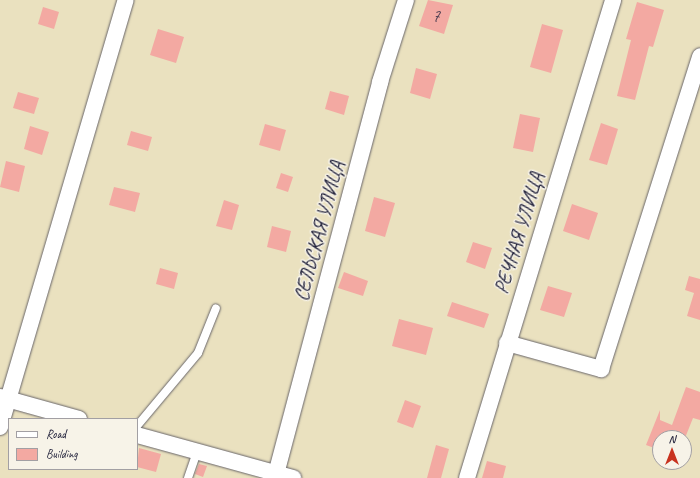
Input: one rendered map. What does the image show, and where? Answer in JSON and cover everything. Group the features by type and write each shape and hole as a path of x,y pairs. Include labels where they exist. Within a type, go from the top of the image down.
{"street":[{"path":"0,427 4,398 126,0"},
{"name":"СЕЛЬСКАЯ УЛИЦА","path":"276,474 380,82 406,0"},
{"name":"РЕЧНАЯ УЛИЦА","path":"467,478 613,0"},
{"path":"507,343 601,369 700,56"},
{"path":"4,398 75,418"},
{"path":"138,435 293,478"}],"lane":[{"path":"138,425 198,353 216,308"},
{"path":"188,478 197,452"}],"building":[{"path":"428,0 453,5 444,34 419,26"},
{"path":"637,2 664,10 653,47 649,46 635,100 617,96 631,40 626,39"},
{"path":"43,7 59,12 54,29 38,24"},
{"path":"542,24 563,30 551,73 530,67"},
{"path":"158,29 184,37 176,63 150,55"},
{"path":"416,68 437,74 430,99 410,93"},
{"path":"330,91 349,96 344,115 325,109"},
{"path":"18,92 39,98 34,114 13,108"},
{"path":"520,114 540,118 533,152 513,148"},
{"path":"601,123 618,129 607,165 589,160"},
{"path":"265,124 286,130 280,151 259,145"},
{"path":"30,126 49,132 42,155 24,149"},
{"path":"131,131 152,137 148,151 127,145"},
{"path":"6,161 25,166 19,192 0,187"},
{"path":"281,173 293,177 288,192 276,188"},
{"path":"114,187 140,193 135,212 109,205"},
{"path":"374,197 395,203 385,237 365,231"},
{"path":"224,200 239,205 232,230 216,226"},
{"path":"572,204 598,213 589,240 563,231"},
{"path":"272,226 291,231 286,252 267,247"},
{"path":"473,242 492,248 485,269 466,262"},
{"path":"160,268 178,273 174,289 156,284"},
{"path":"344,272 368,281 363,296 338,288"},
{"path":"689,276 700,279 700,320 687,316 694,293 685,290"},
{"path":"548,286 572,293 564,317 540,310"},
{"path":"452,302 489,314 484,328 447,316"},
{"path":"399,319 433,328 426,355 392,346"},
{"path":"686,387 700,392 700,420 693,418 688,430 652,430 660,410 660,420 672,425"},
{"path":"405,400 421,406 413,428 397,422"},
{"path":"652,430 652,447 646,445"},
{"path":"436,445 449,449 441,478 427,478"},
{"path":"139,448 161,454 156,472 138,467"},
{"path":"487,461 506,466 503,478 482,478"},
{"path":"199,464 207,466 203,477 195,474"}]}
